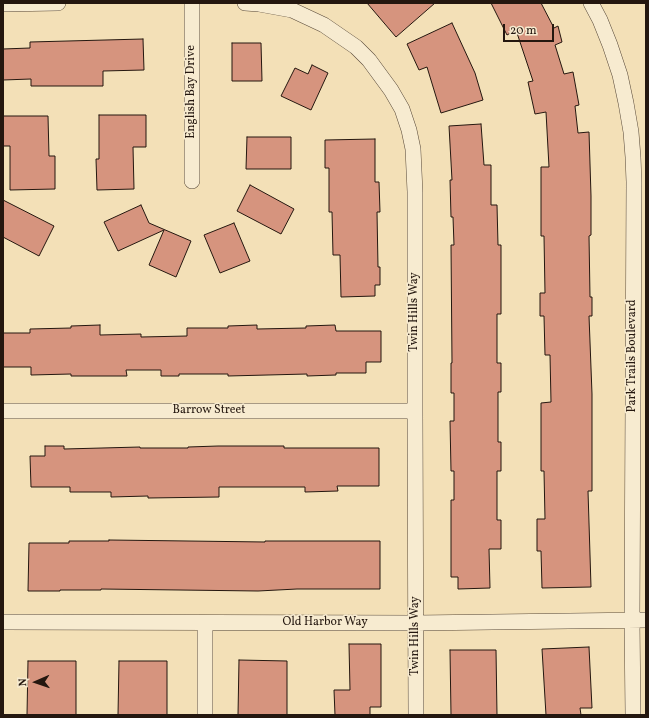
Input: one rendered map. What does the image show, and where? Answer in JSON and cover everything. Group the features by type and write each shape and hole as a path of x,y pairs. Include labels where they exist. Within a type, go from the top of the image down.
{"street":[{"path":"3,4 58,3"},
{"name":"English Bay Drive","path":"192,3 192,181"},
{"name":"Twin Hills Way","path":"245,3 292,10 324,25 356,47 369,60 391,90 402,109 409,130 413,149 414,171 416,715"},
{"name":"Park Trails Boulevard","path":"591,3 600,20 620,75 626,102 632,144 634,190 639,620 633,715"},
{"name":"Barrow Street","path":"3,411 415,411"},
{"name":"Old Harbor Way","path":"3,622 416,623 639,620"},
{"path":"205,623 205,715"}],"building":[{"path":"367,3 435,3 396,37"},
{"path":"491,3 541,3 554,28 558,26 562,42 555,45 564,74 573,72 579,105 575,106 578,133 589,132 591,196 591,235 589,236 590,297 592,297 592,316 589,316 592,394 592,491 588,491 591,587 542,588 541,551 537,551 537,519 545,519 544,471 541,471 541,403 551,402 550,355 545,355 544,316 540,316 540,293 545,293 544,236 541,236 541,167 549,167 546,112 535,114 528,82 533,81 516,30 507,35"},
{"path":"452,23 475,73 483,100 441,113 427,67 419,70 407,44"},
{"path":"143,39 144,70 103,71 103,86 31,86 31,79 3,80 3,49 30,48 30,42"},
{"path":"232,43 261,43 262,81 232,81"},
{"path":"312,65 328,73 311,110 281,96 295,68 308,74"},
{"path":"99,115 146,115 146,147 133,147 134,189 97,190 96,159 99,159"},
{"path":"3,116 48,116 49,156 55,156 55,189 10,190 10,146 3,146"},
{"path":"481,124 484,165 491,165 491,205 497,205 498,245 501,245 501,314 497,314 497,363 501,363 501,392 498,392 498,442 501,442 501,471 497,471 497,520 501,520 501,549 489,549 490,588 458,589 458,577 451,577 451,500 454,500 454,471 451,471 450,421 454,421 454,393 451,393 451,245 454,245 453,217 451,217 450,180 452,180 449,126"},
{"path":"247,137 291,137 291,169 246,169"},
{"path":"375,139 375,182 379,182 380,212 377,212 378,267 380,267 380,285 375,285 375,296 341,297 340,255 333,255 332,212 329,212 329,168 325,168 325,140"},
{"path":"250,185 294,209 281,234 237,211"},
{"path":"3,200 54,226 39,256 3,237"},
{"path":"141,205 149,223 191,241 176,277 149,265 164,230 118,251 104,222"},
{"path":"234,223 250,261 220,273 204,235"},
{"path":"100,325 100,335 141,334 141,337 187,336 187,328 228,328 228,326 257,325 257,329 306,328 306,326 335,325 336,331 381,331 381,362 366,362 366,373 336,373 336,375 307,376 307,374 228,376 228,374 179,374 179,376 161,376 161,370 126,370 127,376 71,376 71,374 31,375 31,367 3,367 3,333 30,333 30,329 71,328 71,326"},
{"path":"45,446 64,446 64,449 140,447 188,448 218,446 379,448 379,486 337,486 338,491 305,492 305,487 219,487 219,497 148,498 148,496 111,497 111,492 70,492 70,487 31,487 30,456 45,456"},
{"path":"109,540 265,542 380,541 380,589 297,589 258,591 101,589 28,591 29,543 69,543 69,541"},
{"path":"349,644 381,644 381,707 370,707 370,715 335,715 334,690 350,690"},
{"path":"589,647 592,708 580,708 581,715 546,715 542,649"},
{"path":"450,650 496,650 497,715 451,715"},
{"path":"239,660 287,661 287,715 238,715"},
{"path":"28,661 76,661 76,715 27,715"},
{"path":"119,661 167,661 167,715 118,715"}]}
